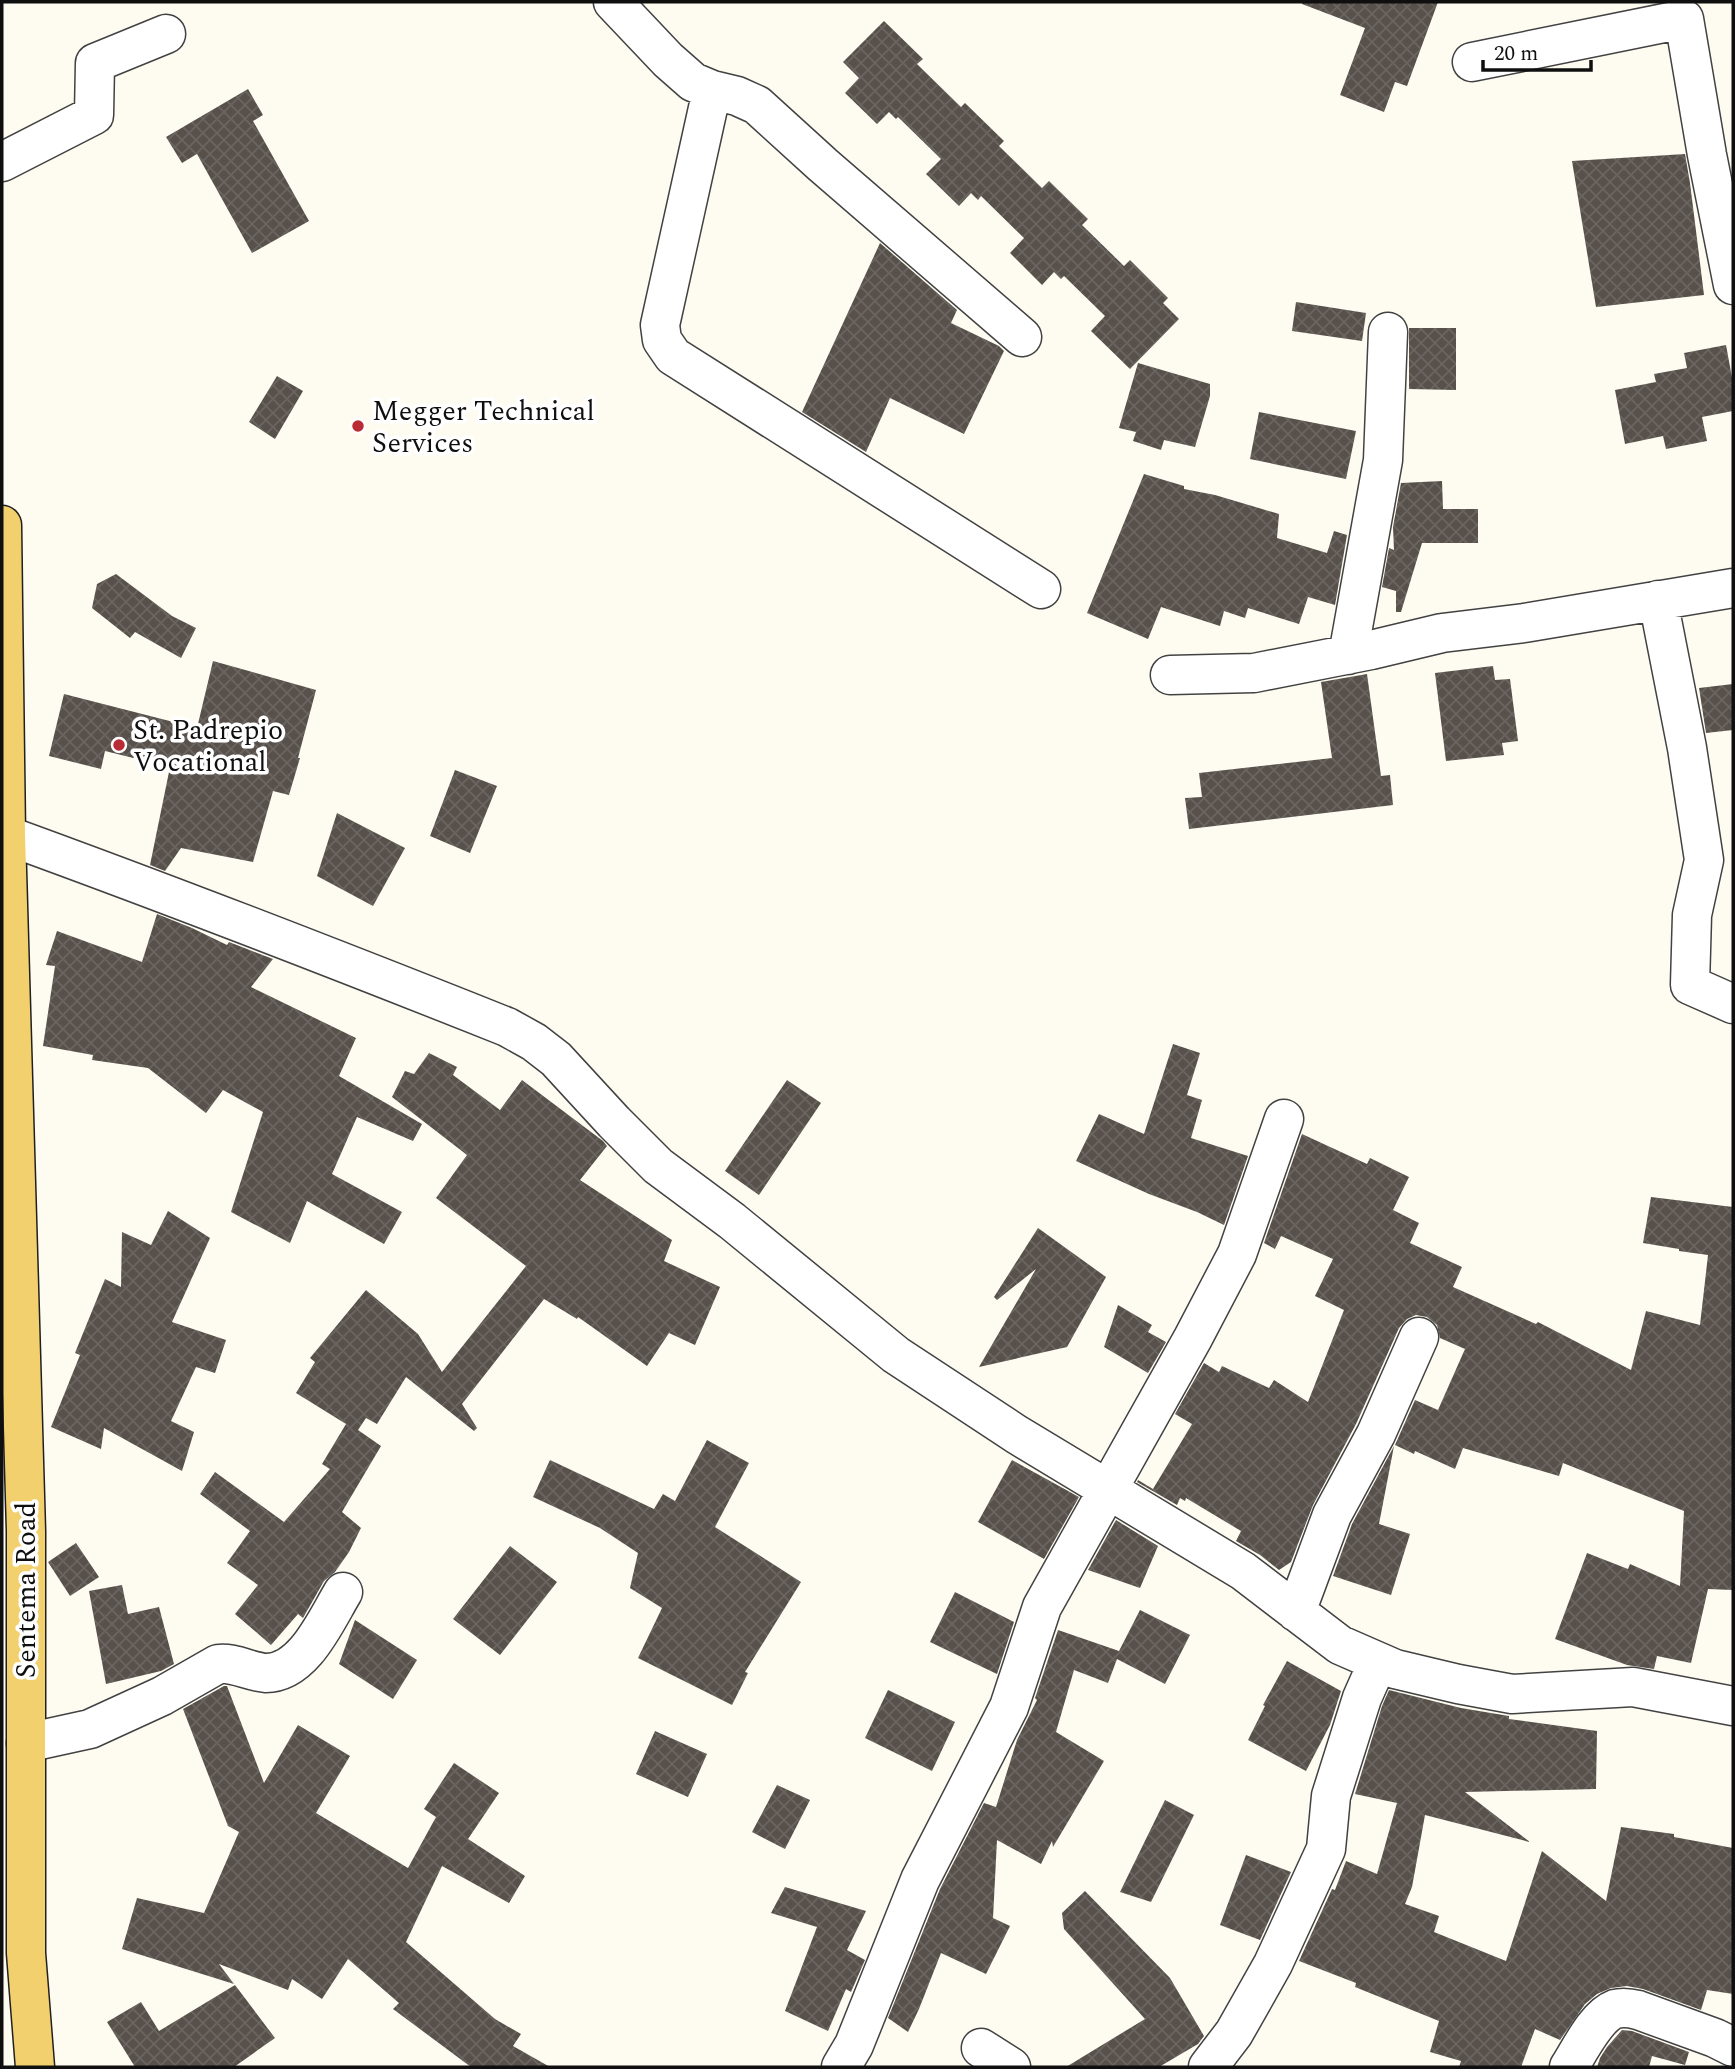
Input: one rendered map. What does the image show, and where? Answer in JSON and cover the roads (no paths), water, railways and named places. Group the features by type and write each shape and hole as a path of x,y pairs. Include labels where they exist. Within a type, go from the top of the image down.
{"main road":[{"name":"Sentema Road","path":"2,525 5,958 26,1531 26,1743 14,1953 35,2067"}],"street":[{"path":"613,2 693,82 757,105 1022,337"},
{"path":"1472,62 1684,19 1733,285"},
{"path":"2,162 94,115 95,63 166,34"},
{"path":"712,90 660,325 662,340 673,356 1041,589"},
{"path":"1348,655 1384,460 1388,332"},
{"path":"1170,675 1254,673 1442,633 1524,623 1733,588"},
{"path":"1658,600 1688,748 1704,860 1692,915 1690,985 1733,1004"},
{"path":"6,835 292,941 507,1027 534,1042 556,1059 658,1166 732,1221 896,1355 1016,1434 1243,1571 1340,1645 1395,1669 1512,1694 1633,1687 1733,1706"},
{"path":"841,2067 854,2045 919,1880 1009,1707 1042,1606 1109,1490 1237,1254 1284,1119"},
{"path":"1296,1612 1332,1515 1376,1434 1419,1337"},
{"path":"26,1743 90,1729 162,1696 218,1664 226,1663 264,1673 277,1672 292,1666 304,1654 343,1592"},
{"path":"1208,2067 1234,2033 1273,1964 1326,1849 1331,1796 1362,1698 1378,1662"},
{"path":"1569,2067 1601,2018 1614,2009 1625,2007 1715,2038 1733,2048"}],"place":[{"name":"Megger Technical Services","path":"358,426"},
{"name":"St. Padrepio Vocational","path":"119,745"}]}
